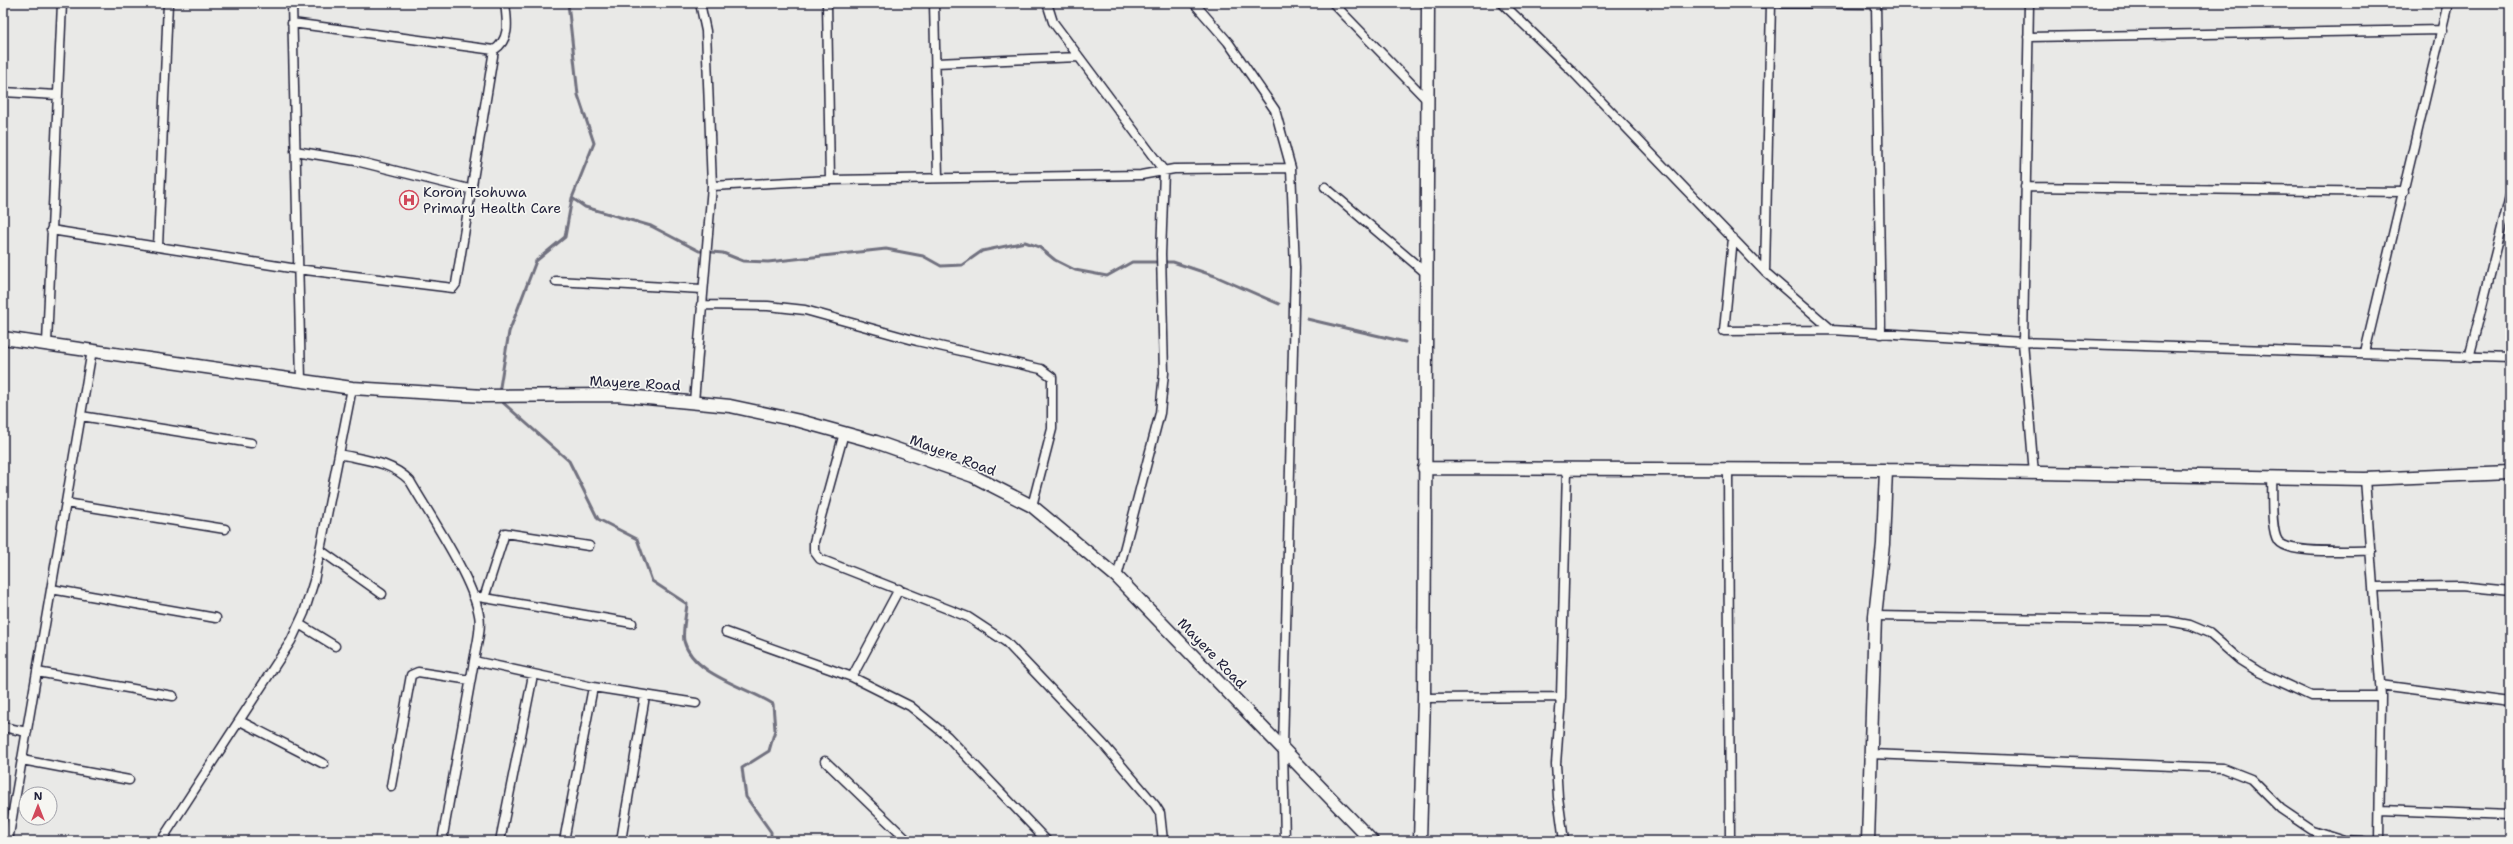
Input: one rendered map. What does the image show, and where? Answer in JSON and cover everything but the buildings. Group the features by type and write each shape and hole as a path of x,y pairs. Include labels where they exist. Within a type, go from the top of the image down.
{"street":[{"path":"47,343 62,3"},
{"path":"158,247 168,3"},
{"path":"292,3 300,381"},
{"path":"292,22 494,50 501,45 506,36 505,3"},
{"path":"694,402 702,289 712,186 706,31 700,3"},
{"path":"827,3 830,180"},
{"path":"934,3 938,178"},
{"path":"1047,3 1053,22 1164,171 1161,254 1164,373 1160,413 1117,576"},
{"path":"1194,3 1228,42 1275,110 1291,168 1295,268 1283,748 1285,841"},
{"path":"1333,3 1428,101"},
{"path":"1420,841 1424,698 1424,468 1427,274 1428,3"},
{"path":"1502,3 1578,76 1765,272 1832,330"},
{"path":"1753,3 1876,4 1881,334"},
{"path":"1765,272 1771,3"},
{"path":"2029,3 2023,342 2034,474"},
{"path":"2365,352 2443,30 2448,3"},
{"path":"2028,37 2443,30"},
{"path":"51,230 297,269 453,288 456,284 473,190 494,50"},
{"path":"936,63 1079,57"},
{"path":"3,92 57,95"},
{"path":"295,151 356,161 473,190"},
{"path":"712,186 830,180 1142,175 1164,171 1291,168"},
{"path":"1325,187 1427,274"},
{"path":"2025,187 2404,192"},
{"path":"2469,358 2510,196"},
{"path":"1733,238 1724,331 1832,330 2023,342 2365,352 2469,358 2510,358"},
{"path":"556,281 702,289"},
{"path":"701,305 768,306 805,310 917,341 1041,369 1052,377 1052,429 1032,506"},
{"name":"Mayere Road","path":"3,338 47,343 352,388 484,396 616,395 694,402 737,408 876,442 973,476 1032,506 1117,576 1372,841"},
{"path":"8,841 92,350"},
{"path":"161,841 240,720 299,624 314,581 352,388"},
{"path":"81,416 251,443"},
{"path":"844,433 814,542 814,551 820,558 968,617 1006,642 1104,745 1155,805 1160,813 1163,841"},
{"path":"339,454 389,465 402,473 410,481 450,551 473,596 479,616 474,661 442,841"},
{"path":"1424,468 1568,470 1886,470 2034,474 2365,478 2510,472"},
{"path":"1564,841 1558,797 1556,764 1561,697 1568,470"},
{"path":"1728,470 1730,841"},
{"path":"1868,841 1875,616 1883,544 1886,470"},
{"path":"2272,477 2275,529 2278,541 2283,546 2297,550 2371,551"},
{"path":"2365,478 2375,587 2381,696 2379,841"},
{"path":"66,503 225,529"},
{"path":"484,598 505,533 589,546"},
{"path":"320,550 382,594"},
{"path":"2375,587 2461,586 2510,591"},
{"path":"51,589 216,618"},
{"path":"852,677 899,589"},
{"path":"473,596 632,623"},
{"path":"1875,616 2168,621 2190,625 2209,633 2240,660 2259,672 2311,696 2331,698 2381,696"},
{"path":"299,624 334,646"},
{"path":"726,632 852,677 910,706 947,736 1047,841"},
{"path":"474,661 593,687 696,703"},
{"path":"37,672 173,696"},
{"path":"391,786 411,676 418,672 470,680"},
{"path":"500,841 533,675"},
{"path":"2380,685 2510,702"},
{"path":"564,841 593,687"},
{"path":"621,841 645,696"},
{"path":"1424,698 1561,697"},
{"path":"240,720 324,764"},
{"path":"3,727 27,732"},
{"path":"1870,754 2223,768 2251,779 2281,809 2312,830 2344,840 2362,841"},
{"path":"22,760 129,780"},
{"path":"825,761 908,841"},
{"path":"2380,810 2510,815"}],"waterway":[{"path":"499,393 509,332 536,261 565,237 572,198 594,143 578,95 568,3"},
{"path":"572,198 585,207 651,226 699,251 723,253 743,261 768,262 886,249 923,256 941,266 962,265 982,251 1025,242 1039,247 1055,260 1075,270 1107,276 1132,262 1173,262 1215,276 1279,304"},
{"path":"1307,319 1405,342"},
{"path":"500,400 569,461 598,519 637,539 652,581 687,604 684,641 689,653 698,663 722,679 773,704 775,730 769,751 742,768 746,797 771,832 771,841"}],"place":[{"name":"Koron Tsohuwa Primary Health Care","path":"409,200"}]}
